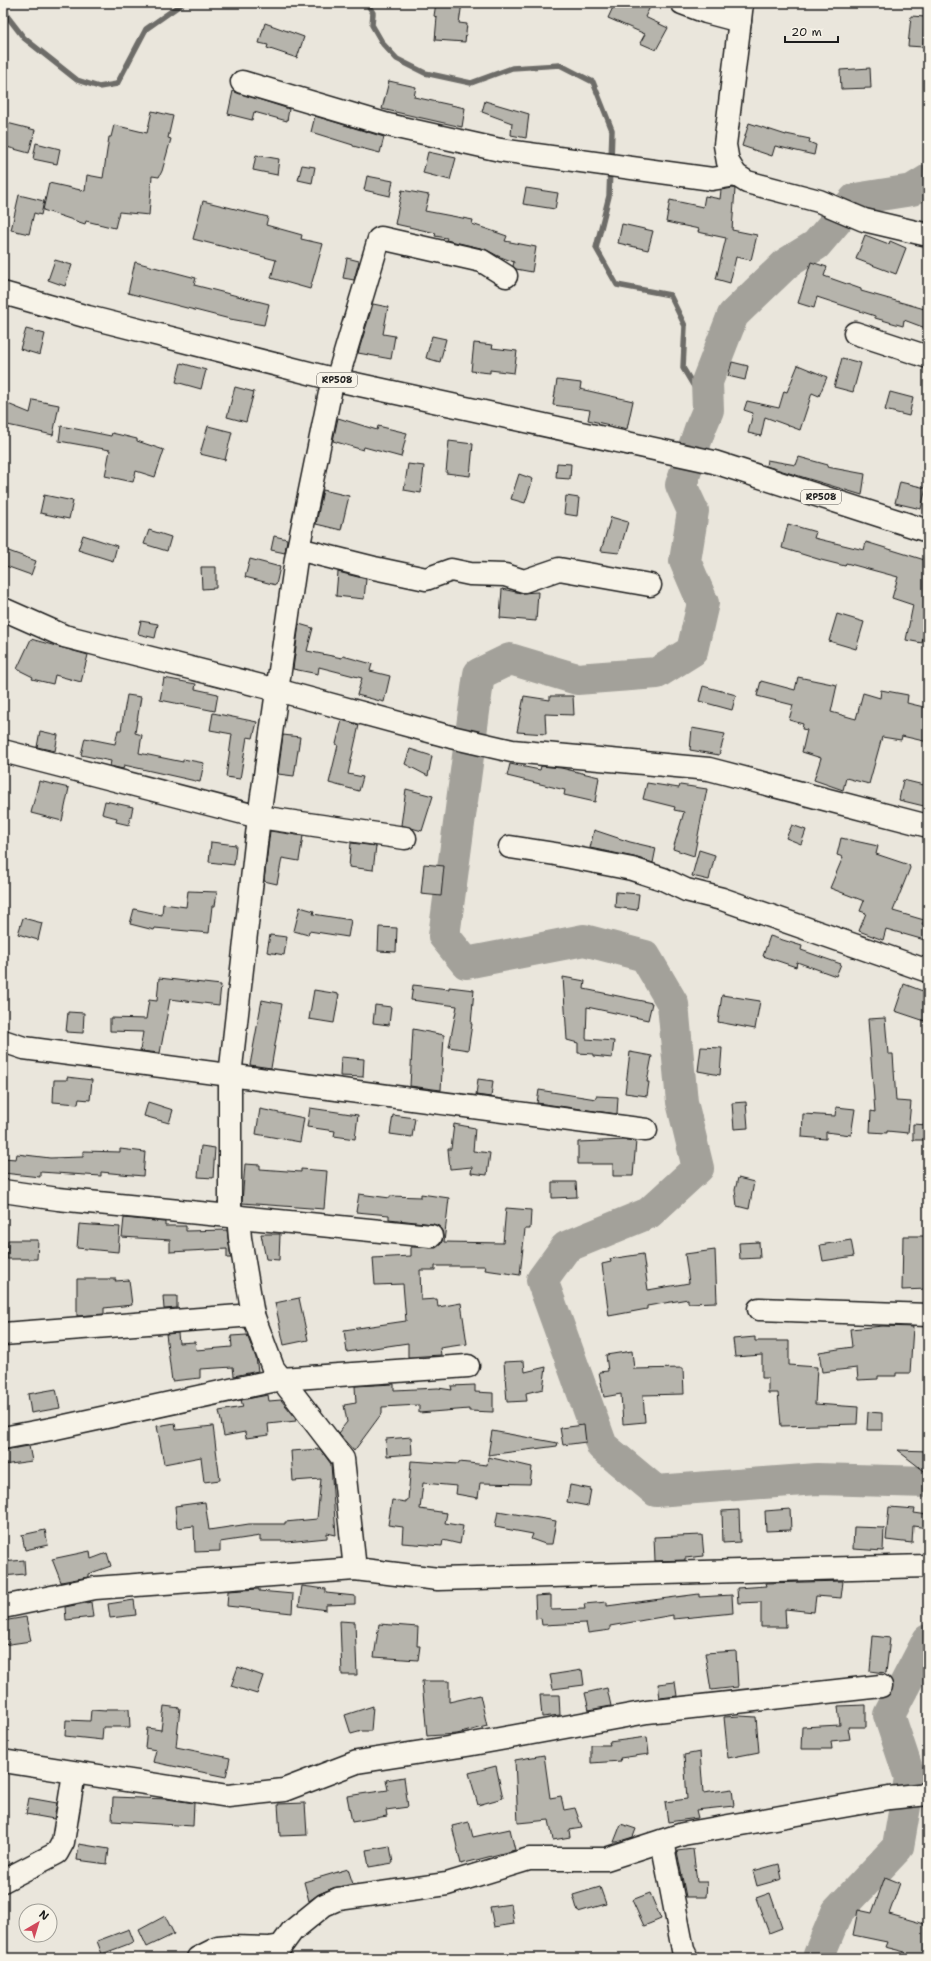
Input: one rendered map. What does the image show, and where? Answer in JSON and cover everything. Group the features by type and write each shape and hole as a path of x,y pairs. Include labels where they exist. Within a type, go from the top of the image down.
{"street":[{"path":"682,3 706,12 741,12 725,145 728,162 736,175 747,182 819,201 864,220 928,235"},
{"path":"242,82 388,126 500,150 712,179 736,175"},
{"path":"355,1569 343,1459 273,1368 253,1315 240,1238 234,1216 230,1076 259,817 276,690 298,548 335,379 379,239 381,238 482,261 506,276"},
{"name":"RP508","path":"3,293 88,318 335,379 674,452 714,462 928,531"},
{"path":"855,333 928,357"},
{"path":"298,548 374,568 426,579 451,570 470,574 505,575 524,581 559,569 650,585"},
{"path":"3,609 64,636 276,690 451,737 512,751 709,769 928,826"},
{"path":"3,751 259,817 405,838"},
{"path":"510,848 555,854 632,869 664,879 686,890 722,899 928,971"},
{"path":"3,1041 24,1048 646,1130"},
{"path":"3,1191 58,1199 431,1236"},
{"path":"760,1309 928,1315"},
{"path":"3,1334 253,1315"},
{"path":"3,1438 281,1379 468,1366"},
{"path":"3,1607 95,1588 355,1569 438,1579 928,1566"},
{"path":"3,1761 74,1773 236,1796 284,1790 357,1762 467,1745 585,1723 663,1710 881,1686"},
{"path":"3,1881 57,1852 63,1842 74,1773"},
{"path":"198,1958 218,1948 269,1948 280,1946 292,1931 324,1905 338,1899 447,1884 529,1859 606,1859 683,1834 889,1798 927,1794"},
{"path":"662,1841 683,1950 687,1958"}],"building":[{"path":"436,3 462,3 459,23 467,24 465,42 435,40 437,17 434,16"},
{"path":"615,3 641,3 650,7 645,17 668,28 656,50 640,43 645,34 608,18"},
{"path":"911,16 925,17 923,47 908,46"},
{"path":"265,23 304,37 297,58 267,48 268,45 259,43"},
{"path":"870,68 871,88 841,89 840,70"},
{"path":"389,81 416,87 414,97 465,108 462,127 382,109"},
{"path":"233,91 289,109 287,121 254,112 252,120 228,114"},
{"path":"485,101 529,114 526,138 511,135 512,123 482,112"},
{"path":"152,111 173,116 168,138 171,139 162,171 159,177 152,176 149,215 119,212 115,228 86,221 85,224 43,210 49,183 85,191 87,175 103,178 109,137 111,137 114,125 147,133"},
{"path":"315,116 384,137 380,153 311,132"},
{"path":"3,122 35,130 29,153 3,146"},
{"path":"749,123 786,135 810,139 809,142 816,145 814,155 775,146 772,156 742,146"},
{"path":"36,143 60,149 57,164 33,159"},
{"path":"428,152 456,158 450,180 423,173"},
{"path":"256,155 279,159 277,175 253,170"},
{"path":"302,165 315,167 312,183 298,180"},
{"path":"367,176 393,181 390,196 364,190"},
{"path":"526,188 558,193 555,209 523,204"},
{"path":"735,189 732,230 757,235 751,260 736,257 730,283 716,279 726,238 698,232 699,229 666,222 670,200 703,207 705,196 720,199 721,190"},
{"path":"402,190 429,195 425,211 473,220 472,224 507,236 505,241 536,247 532,272 516,269 513,266 514,262 485,249 446,240 447,238 435,236 436,233 395,224"},
{"path":"19,195 44,201 41,215 34,213 29,234 11,230"},
{"path":"203,201 268,217 266,225 302,235 301,239 323,244 310,289 271,278 276,260 193,239"},
{"path":"622,224 653,231 648,250 618,243"},
{"path":"865,235 889,244 890,241 906,248 896,274 856,259"},
{"path":"347,258 359,261 354,280 343,278"},
{"path":"55,260 72,265 65,286 48,280"},
{"path":"135,262 196,278 194,285 269,304 264,325 230,319 128,293"},
{"path":"811,262 827,267 824,276 861,289 861,291 928,310 928,329 904,320 903,326 875,318 875,316 817,297 814,308 798,303"},
{"path":"373,304 388,307 383,334 395,336 391,359 358,353"},
{"path":"26,329 45,334 40,355 20,349"},
{"path":"432,336 446,339 440,362 426,358"},
{"path":"474,343 493,345 492,348 517,351 514,373 490,370 490,373 471,371"},
{"path":"842,358 861,363 853,392 834,387"},
{"path":"732,362 748,366 745,380 728,376"},
{"path":"181,363 206,370 201,389 176,382"},
{"path":"798,365 827,377 819,396 812,393 800,430 765,417 761,436 748,433 753,413 744,410 747,401 779,408 784,391 787,392"},
{"path":"557,380 581,383 580,389 633,401 627,429 588,420 590,410 553,405"},
{"path":"235,387 254,392 246,422 227,417"},
{"path":"890,392 913,398 909,416 885,410"},
{"path":"33,400 59,405 53,435 3,424 3,402 30,413"},
{"path":"338,418 377,430 378,426 407,433 401,457 364,447 363,450 333,441"},
{"path":"61,426 111,436 112,433 137,439 137,441 164,450 155,477 136,471 133,482 105,476 110,450 59,441"},
{"path":"208,426 232,432 225,460 200,454"},
{"path":"449,441 473,444 470,476 446,473"},
{"path":"799,457 828,465 827,467 865,474 862,495 766,466 767,460 796,465"},
{"path":"557,463 571,464 570,479 556,478"},
{"path":"408,464 424,466 421,493 404,490"},
{"path":"519,474 533,479 525,503 511,499"},
{"path":"900,482 926,488 921,509 895,503"},
{"path":"323,490 349,496 341,530 316,524"},
{"path":"44,495 73,501 69,519 40,513"},
{"path":"566,496 579,498 577,516 564,514"},
{"path":"611,517 628,522 619,553 601,551"},
{"path":"788,524 816,532 814,538 864,550 866,542 928,561 928,613 922,643 906,640 913,605 892,598 898,577 846,563 845,566 821,560 782,548"},
{"path":"149,530 171,537 167,551 144,544"},
{"path":"83,535 117,546 113,561 78,550"},
{"path":"274,536 287,539 285,553 271,550"},
{"path":"3,549 36,561 31,575 3,565"},
{"path":"250,559 280,567 276,585 245,577"},
{"path":"201,567 216,567 216,588 202,589"},
{"path":"338,572 366,579 364,599 336,596"},
{"path":"502,589 521,593 538,592 536,621 500,618"},
{"path":"837,614 864,622 856,649 829,641"},
{"path":"141,621 158,624 155,638 138,634"},
{"path":"299,624 313,628 307,651 342,658 343,656 372,664 370,671 390,676 384,702 357,695 362,678 319,667 318,674 293,669"},
{"path":"31,639 88,655 81,682 55,675 53,684 32,679 33,677 17,669"},
{"path":"798,677 837,685 831,712 856,719 863,693 880,698 881,690 908,695 907,703 928,708 928,742 902,736 901,740 882,737 869,784 846,778 843,790 814,780 821,758 802,752 807,730 802,729 803,724 789,720 793,705 757,696 761,681 795,690"},
{"path":"164,678 196,684 195,689 218,694 215,711 160,700"},
{"path":"703,686 736,695 732,710 699,701"},
{"path":"127,695 141,697 135,733 142,735 139,753 183,762 183,759 204,763 200,782 124,765 123,769 110,766 111,761 81,755 85,738 115,744 118,730 121,730"},
{"path":"524,696 550,700 550,696 573,696 574,715 545,714 546,734 517,732"},
{"path":"213,713 257,722 253,738 247,737 240,779 226,777 232,734 210,730"},
{"path":"342,720 359,725 348,774 363,777 359,791 329,783"},
{"path":"692,728 725,734 719,755 690,750"},
{"path":"40,731 58,735 55,751 37,747"},
{"path":"283,735 300,737 294,776 278,774"},
{"path":"410,749 432,756 428,776 405,764"},
{"path":"510,764 540,770 541,766 561,768 599,777 595,802 564,795 565,790 507,776"},
{"path":"903,780 928,786 928,807 899,800"},
{"path":"39,781 69,788 62,821 31,813"},
{"path":"647,783 679,788 680,785 707,789 694,856 673,849 684,812 674,810 675,807 643,799"},
{"path":"406,789 433,796 422,831 401,825"},
{"path":"105,801 133,807 129,825 116,822 117,818 102,814"},
{"path":"792,825 806,830 801,844 786,838"},
{"path":"594,830 630,842 656,848 653,863 634,857 590,848"},
{"path":"270,831 303,836 299,861 282,858 277,884 264,881"},
{"path":"841,838 878,846 876,854 909,865 910,868 893,911 924,920 922,924 928,927 928,941 886,929 883,940 859,931 866,913 860,911 864,901 830,888 843,857 837,855"},
{"path":"211,842 236,845 234,865 209,862"},
{"path":"351,843 376,846 373,870 349,867"},
{"path":"699,850 715,855 709,880 692,876"},
{"path":"424,864 444,866 441,896 421,894"},
{"path":"188,891 217,892 215,906 212,906 209,933 155,928 154,930 130,924 134,909 162,915 163,904 186,907"},
{"path":"616,892 639,894 637,910 615,907"},
{"path":"300,907 314,911 313,914 351,920 348,937 309,931 308,935 294,931"},
{"path":"23,918 42,923 38,940 18,934"},
{"path":"379,927 397,928 396,952 378,951"},
{"path":"270,935 287,937 284,955 267,952"},
{"path":"770,936 802,946 801,950 841,964 836,976 797,962 796,967 763,956"},
{"path":"563,977 585,981 584,989 652,1003 648,1020 587,1007 586,1039 614,1041 612,1058 578,1053 578,1043 567,1040"},
{"path":"159,978 221,985 219,1005 170,999 160,1053 140,1051 143,1032 110,1031 110,1018 146,1019 149,1000 157,1001"},
{"path":"904,984 928,993 928,1022 895,1011"},
{"path":"413,985 474,990 472,1024 468,1050 449,1047 457,1006 411,1000"},
{"path":"314,990 339,994 334,1023 309,1019"},
{"path":"722,995 760,1001 755,1029 718,1022"},
{"path":"262,1000 282,1004 271,1068 250,1065"},
{"path":"375,1005 391,1007 389,1025 373,1023"},
{"path":"68,1012 84,1013 83,1033 66,1032"},
{"path":"885,1018 888,1054 893,1054 896,1101 911,1102 908,1133 887,1131 887,1133 870,1132 871,1111 875,1112 868,1019"},
{"path":"413,1029 444,1035 441,1090 410,1086"},
{"path":"701,1047 722,1048 720,1075 698,1071"},
{"path":"630,1052 652,1056 647,1082 649,1082 647,1096 625,1093"},
{"path":"341,1057 364,1059 363,1077 340,1076"},
{"path":"67,1077 92,1080 90,1100 79,1099 78,1104 53,1102 54,1080 67,1080"},
{"path":"478,1079 493,1081 491,1097 476,1095"},
{"path":"539,1090 596,1099 596,1096 618,1097 617,1114 537,1103"},
{"path":"148,1102 173,1110 169,1123 144,1116"},
{"path":"746,1102 748,1128 734,1129 732,1103"},
{"path":"836,1107 855,1109 851,1135 826,1132 826,1139 802,1137 803,1114 835,1116"},
{"path":"310,1108 358,1115 355,1139 334,1136 335,1131 307,1127"},
{"path":"260,1109 304,1118 300,1142 256,1134"},
{"path":"393,1115 415,1118 412,1137 390,1134"},
{"path":"454,1124 475,1128 473,1151 490,1153 487,1175 471,1173 472,1167 450,1169 448,1149 451,1149"},
{"path":"913,1124 928,1125 928,1140 913,1140"},
{"path":"636,1141 633,1176 613,1176 613,1164 578,1164 578,1142"},
{"path":"201,1146 215,1148 213,1178 198,1177"},
{"path":"120,1149 145,1152 143,1176 101,1172 101,1176 40,1172 40,1177 3,1173 3,1158 16,1159 17,1154 50,1158 83,1157 83,1151 120,1152"},
{"path":"245,1164 260,1165 260,1169 301,1172 301,1169 327,1171 324,1209 242,1203"},
{"path":"738,1178 754,1182 749,1209 737,1206 735,1190"},
{"path":"552,1182 576,1182 577,1197 552,1198"},
{"path":"359,1194 390,1198 390,1196 421,1197 421,1194 449,1198 444,1242 503,1243 506,1208 531,1210 530,1229 525,1229 520,1275 485,1270 486,1266 435,1266 435,1270 420,1270 421,1300 437,1299 438,1307 461,1303 467,1344 440,1348 441,1355 408,1357 408,1343 347,1352 344,1330 406,1321 403,1284 375,1285 373,1258 411,1256 411,1247 436,1248 441,1244 443,1237 439,1226 433,1224 389,1219 389,1215 356,1212"},
{"path":"124,1218 165,1222 165,1226 186,1226 186,1231 227,1230 231,1258 227,1258 227,1249 170,1252 170,1240 122,1237"},
{"path":"79,1224 120,1227 118,1252 77,1248"},
{"path":"261,1234 280,1234 279,1260 266,1259"},
{"path":"903,1236 928,1236 928,1255 925,1255 927,1289 902,1290"},
{"path":"8,1240 38,1240 37,1259 7,1259"},
{"path":"851,1240 854,1256 823,1261 820,1245"},
{"path":"759,1242 760,1258 740,1259 739,1243"},
{"path":"715,1250 717,1302 688,1303 688,1299 647,1306 647,1309 609,1316 602,1264 611,1262 610,1259 643,1254 648,1290 689,1283 685,1254"},
{"path":"77,1279 116,1279 115,1281 129,1280 132,1305 104,1308 104,1314 77,1316"},
{"path":"163,1296 177,1296 177,1308 164,1309"},
{"path":"299,1298 308,1340 284,1345 275,1303"},
{"path":"883,1326 913,1327 910,1373 896,1373 896,1376 878,1376 878,1379 858,1380 857,1368 822,1372 819,1352 852,1347 850,1329"},
{"path":"178,1333 179,1343 195,1342 196,1350 232,1347 231,1336 247,1335 256,1358 258,1371 234,1376 233,1367 200,1369 200,1378 172,1381 166,1334"},
{"path":"755,1337 755,1341 789,1341 789,1365 817,1367 815,1404 858,1407 857,1424 781,1426 778,1393 768,1393 768,1378 762,1378 762,1355 735,1357 733,1339"},
{"path":"632,1351 634,1369 683,1368 684,1394 643,1395 645,1422 623,1424 621,1394 604,1397 599,1372 608,1371 606,1355"},
{"path":"524,1361 525,1372 546,1367 543,1389 526,1393 527,1401 507,1402 504,1362"},
{"path":"394,1384 394,1390 438,1388 452,1390 451,1386 475,1385 475,1392 493,1393 493,1412 469,1411 469,1409 419,1413 419,1405 382,1407 382,1413 354,1451 338,1433 347,1422 344,1405 356,1403 355,1386"},
{"path":"56,1389 60,1408 31,1413 28,1394"},
{"path":"268,1395 269,1401 281,1400 295,1417 296,1421 268,1424 269,1435 246,1438 245,1432 224,1436 219,1411 243,1407 241,1400"},
{"path":"868,1412 882,1413 882,1430 867,1430"},
{"path":"175,1423 176,1430 213,1426 220,1480 204,1482 201,1457 164,1464 157,1426"},
{"path":"584,1425 586,1442 563,1445 560,1428"},
{"path":"492,1431 558,1443 557,1446 488,1455"},
{"path":"411,1437 412,1454 387,1456 386,1439"},
{"path":"29,1446 32,1461 3,1465 3,1450"},
{"path":"320,1449 331,1464 336,1535 327,1533 327,1538 286,1542 260,1541 260,1536 220,1542 220,1551 195,1552 194,1526 177,1528 175,1506 205,1502 209,1530 249,1524 285,1524 285,1522 317,1519 321,1479 293,1481 291,1451"},
{"path":"897,1450 928,1451 928,1474"},
{"path":"488,1457 532,1467 530,1484 480,1483 478,1498 456,1494 457,1486 423,1483 420,1509 447,1513 445,1523 463,1526 460,1544 443,1540 442,1546 402,1543 403,1527 388,1525 392,1500 406,1502 406,1500 408,1500 411,1461 459,1464 459,1462 487,1465"},
{"path":"570,1485 591,1489 588,1506 567,1502"},
{"path":"889,1507 915,1509 914,1513 928,1515 928,1528 913,1526 912,1543 886,1540"},
{"path":"790,1509 791,1530 766,1531 765,1511"},
{"path":"739,1510 740,1542 723,1543 722,1511"},
{"path":"498,1511 556,1521 552,1544 545,1544 531,1539 533,1534 495,1527"},
{"path":"854,1527 884,1528 883,1551 853,1549"},
{"path":"45,1530 48,1545 25,1550 22,1535"},
{"path":"702,1535 704,1556 685,1558 685,1560 655,1561 654,1537"},
{"path":"90,1551 91,1559 107,1553 111,1566 88,1574 88,1577 61,1582 52,1559"},
{"path":"24,1560 25,1574 3,1576 3,1562"},
{"path":"843,1581 841,1598 816,1596 814,1612 785,1609 786,1627 761,1627 761,1602 738,1603 737,1588 767,1586 766,1583"},
{"path":"302,1586 326,1589 326,1593 355,1596 355,1604 326,1605 326,1610 299,1606"},
{"path":"259,1589 259,1591 293,1594 292,1613 227,1606 228,1591"},
{"path":"699,1594 699,1597 732,1595 733,1613 673,1619 673,1615 610,1626 610,1630 588,1633 586,1623 542,1625 541,1618 536,1619 535,1596 551,1595 551,1610 585,1609 584,1604 607,1602 607,1606"},
{"path":"134,1600 136,1615 110,1618 108,1604"},
{"path":"91,1602 93,1617 66,1620 65,1607"},
{"path":"26,1617 31,1641 3,1645 3,1621"},
{"path":"340,1621 355,1622 357,1675 342,1675"},
{"path":"379,1624 418,1627 417,1646 420,1646 418,1660 374,1657"},
{"path":"873,1636 890,1638 886,1673 870,1671"},
{"path":"736,1651 738,1687 711,1690 705,1653"},
{"path":"238,1667 263,1676 257,1694 231,1686"},
{"path":"582,1670 584,1685 553,1689 550,1675"},
{"path":"422,1681 449,1681 449,1702 480,1695 487,1726 457,1734 427,1736"},
{"path":"675,1682 677,1696 660,1698 658,1684"},
{"path":"607,1688 611,1706 589,1710 585,1693"},
{"path":"540,1695 559,1695 560,1715 542,1717"},
{"path":"866,1705 866,1727 848,1727 850,1739 831,1741 832,1749 801,1749 802,1727 840,1725 838,1706"},
{"path":"164,1706 180,1708 176,1747 230,1758 226,1777 153,1762 156,1750 145,1748 147,1728 161,1730"},
{"path":"373,1706 371,1731 362,1731 351,1734 345,1715"},
{"path":"106,1709 129,1709 130,1727 103,1727 102,1740 65,1736 66,1720 90,1721 91,1710 106,1711"},
{"path":"724,1717 756,1717 759,1752 728,1758"},
{"path":"647,1737 649,1754 620,1758 621,1761 591,1763 591,1745 610,1745 609,1742"},
{"path":"700,1752 703,1793 732,1789 734,1806 696,1810 698,1818 668,1822 665,1802 687,1799 684,1755"},
{"path":"544,1755 550,1798 561,1796 564,1810 575,1808 582,1828 569,1830 570,1837 553,1840 549,1820 518,1823 515,1760"},
{"path":"496,1766 503,1798 478,1805 469,1773"},
{"path":"404,1777 408,1807 386,1810 387,1816 352,1822 347,1796 388,1790 386,1780"},
{"path":"113,1797 167,1799 194,1803 193,1826 112,1821"},
{"path":"29,1798 57,1803 54,1819 26,1814"},
{"path":"305,1803 307,1835 280,1836 278,1804"},
{"path":"469,1822 473,1837 510,1829 515,1850 461,1864 452,1826"},
{"path":"621,1824 636,1829 633,1837 614,1842"},
{"path":"79,1844 109,1849 107,1864 77,1860"},
{"path":"390,1846 393,1863 369,1867 366,1850"},
{"path":"693,1849 697,1882 707,1882 706,1897 686,1897 677,1851"},
{"path":"779,1864 782,1879 757,1886 753,1871"},
{"path":"348,1869 353,1884 333,1888 319,1894 309,1901 304,1882"},
{"path":"885,1877 900,1883 889,1914 928,1925 928,1946 923,1958 903,1958 905,1952 885,1947 887,1942 853,1935 858,1910 872,1913"},
{"path":"600,1887 606,1904 578,1912 573,1895"},
{"path":"650,1893 661,1919 644,1926 632,1900"},
{"path":"770,1893 782,1928 769,1933 756,1898"},
{"path":"511,1904 514,1924 494,1927 490,1907"},
{"path":"165,1916 174,1934 147,1947 139,1930"},
{"path":"129,1929 134,1942 102,1954 97,1941"}],"waterway":[{"path":"4,3 7,16 24,38 77,80 99,87 117,84 146,29 183,3"},
{"path":"367,3 373,13 372,25 383,44 397,59 425,73 471,83 512,68 560,65 593,82 612,130 611,161"},
{"path":"610,169 609,196 596,248 617,285 670,295 685,326 683,368 708,410"},
{"path":"928,180 912,190 855,199 816,245 787,263 733,315 707,382 708,410 681,485 693,511 685,561 703,603 692,651 657,673 577,679 510,659 479,674 444,936 466,963 584,940 645,956 673,1004 682,1102 698,1168 649,1213 566,1247 542,1280 602,1446 656,1491 817,1479 928,1482"},
{"path":"820,1958 819,1955 837,1912 898,1847 910,1778 889,1715 928,1640"}]}
